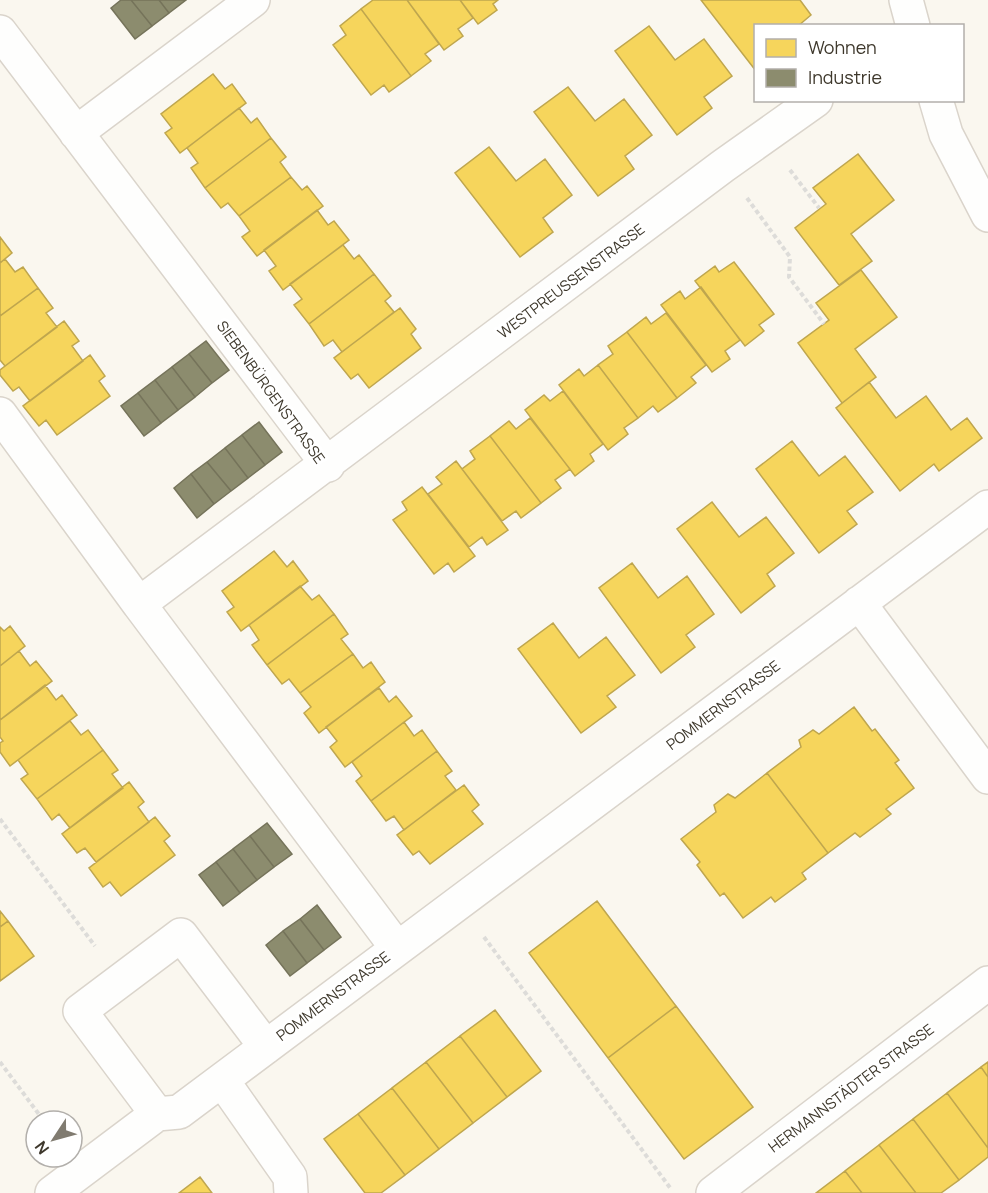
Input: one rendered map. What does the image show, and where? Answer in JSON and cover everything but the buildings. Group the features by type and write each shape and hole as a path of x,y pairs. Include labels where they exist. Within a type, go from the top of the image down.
{"street":[{"path":"76,133 253,0"},
{"path":"906,0 912,24"},
{"name":"SIEBENBÜRGENSTRASSE","path":"0,32 328,465 139,604"},
{"name":"WESTPREUSSENSTRASSE","path":"328,465 723,166 813,102"},
{"path":"937,102 946,134 988,214"},
{"path":"0,414 139,604 397,948"},
{"name":"POMMERNSTRASSE","path":"52,1193 157,1114 179,1112 988,507"},
{"path":"859,603 988,777"},
{"name":"POMMERNSTRASSE","path":"157,1114 80,1011 181,935 266,1047"},
{"name":"HERMANNSTÄDTER STRASSE","path":"713,1193 988,983"},
{"path":"222,1080 290,1177 291,1193"}],"path":[{"path":"723,166 790,257 789,277 824,324"},
{"path":"0,819 121,980"},
{"path":"458,903 674,1193"},
{"path":"0,1062 35,1109"}]}
